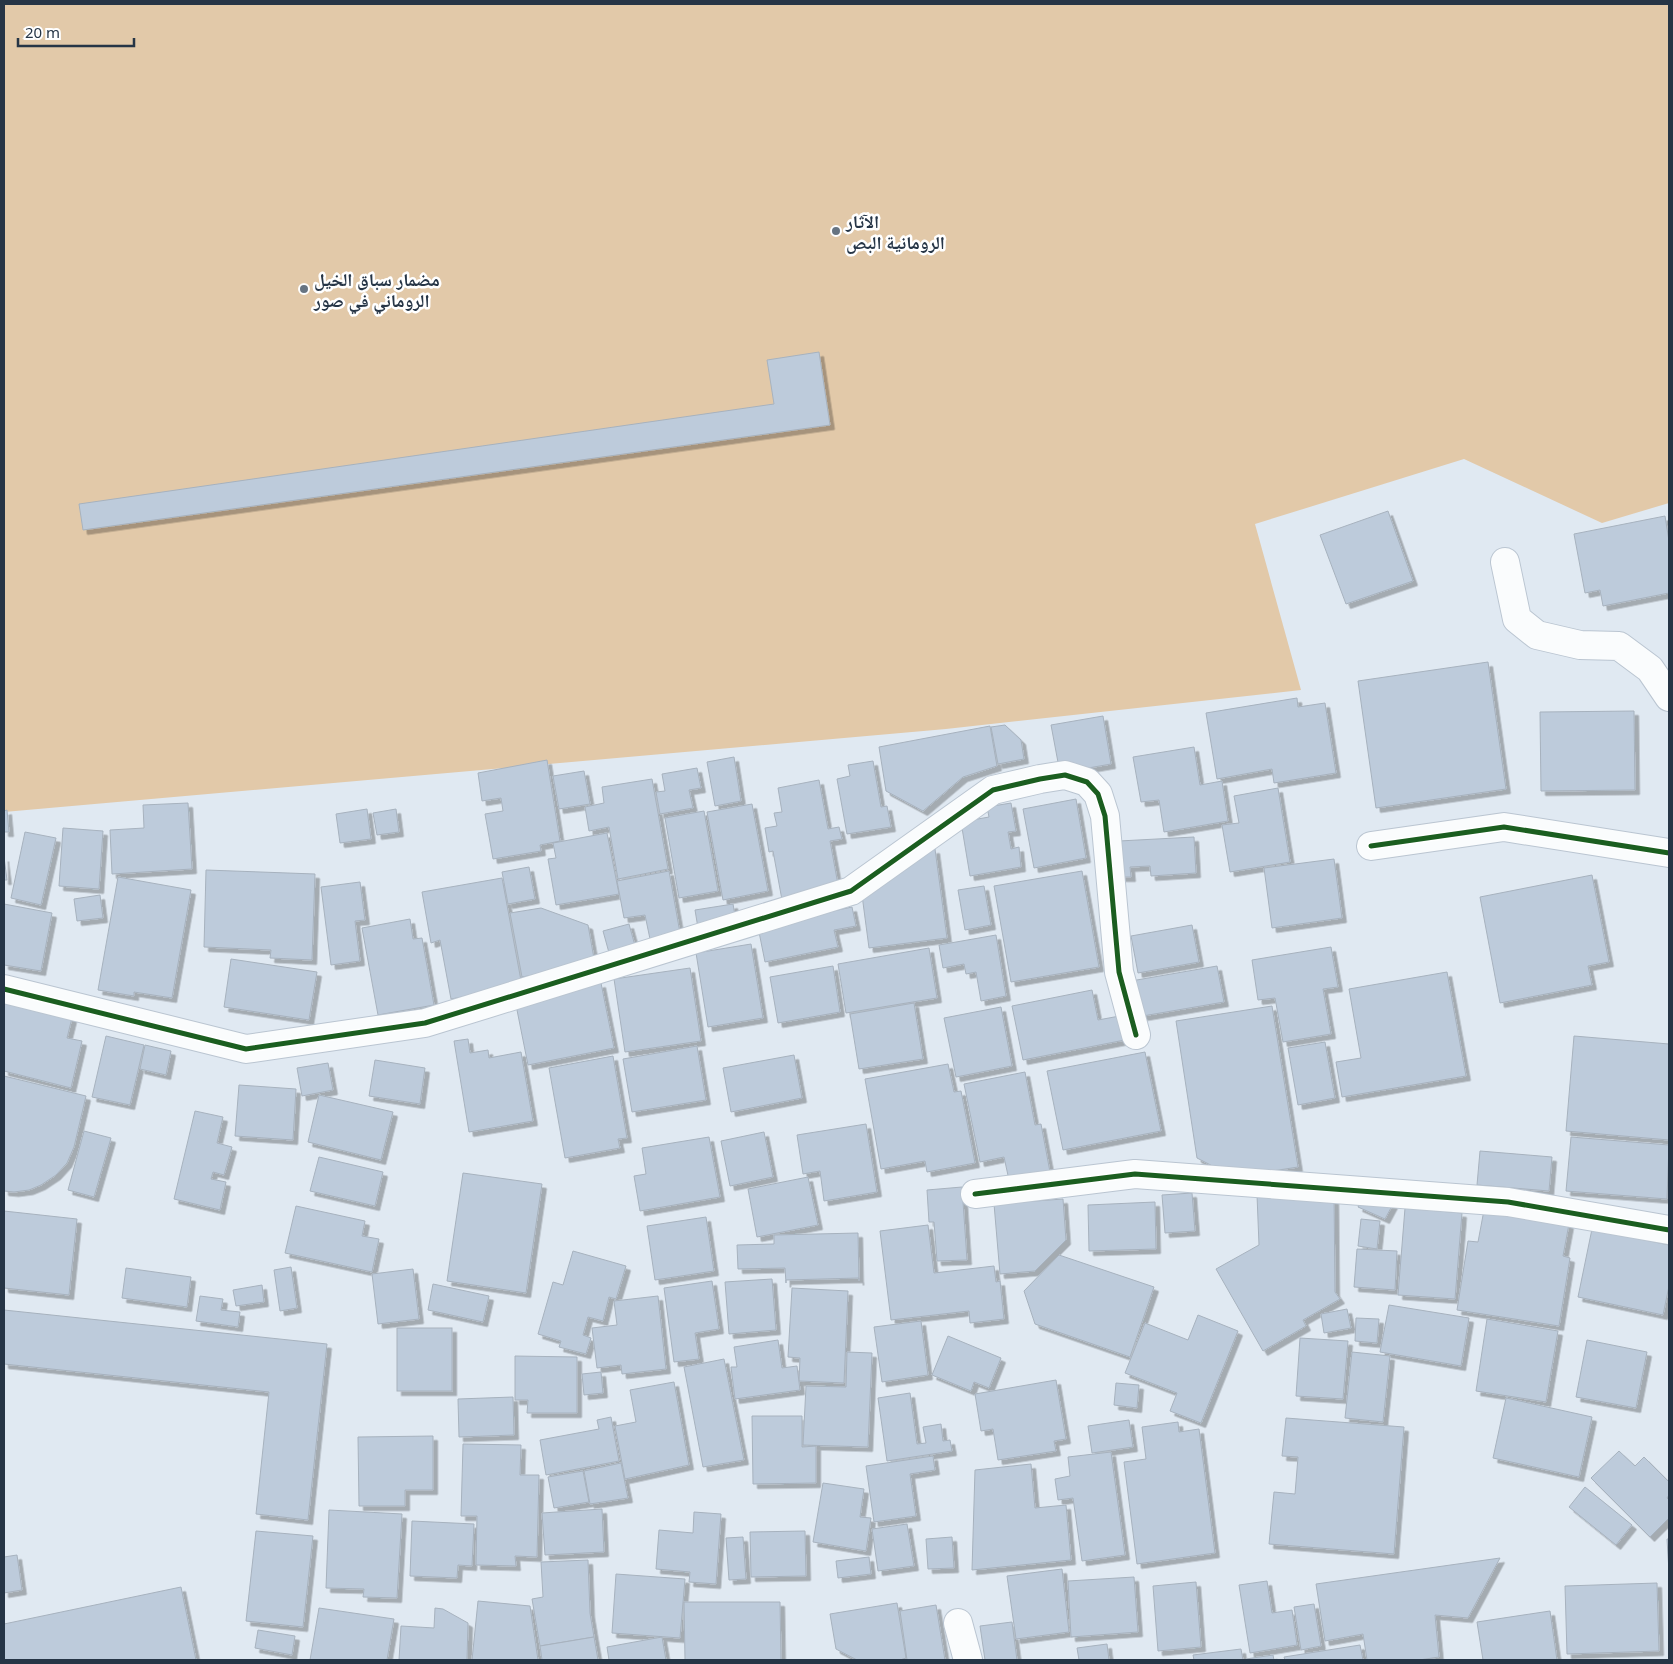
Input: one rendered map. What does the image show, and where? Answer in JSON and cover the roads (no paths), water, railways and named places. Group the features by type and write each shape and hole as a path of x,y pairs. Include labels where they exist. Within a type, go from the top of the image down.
{"street":[{"path":"1505,562 1516,619 1537,635 1580,645 1619,646 1650,669 1669,697"},
{"path":"4,989 246,1049 425,1023 851,891 993,790 1065,775 1087,782 1098,794 1105,816 1118,972 1136,1035"},
{"path":"1371,846 1504,827 1669,853"},
{"path":"975,1194 1135,1174 1508,1202 1669,1230"},
{"path":"958,1623 968,1660"}],"place":[{"name":"الآثار الرومانية البص","path":"836,231"},
{"name":"مضمار سباق الخيل الروماني في صور","path":"304,289"}]}
